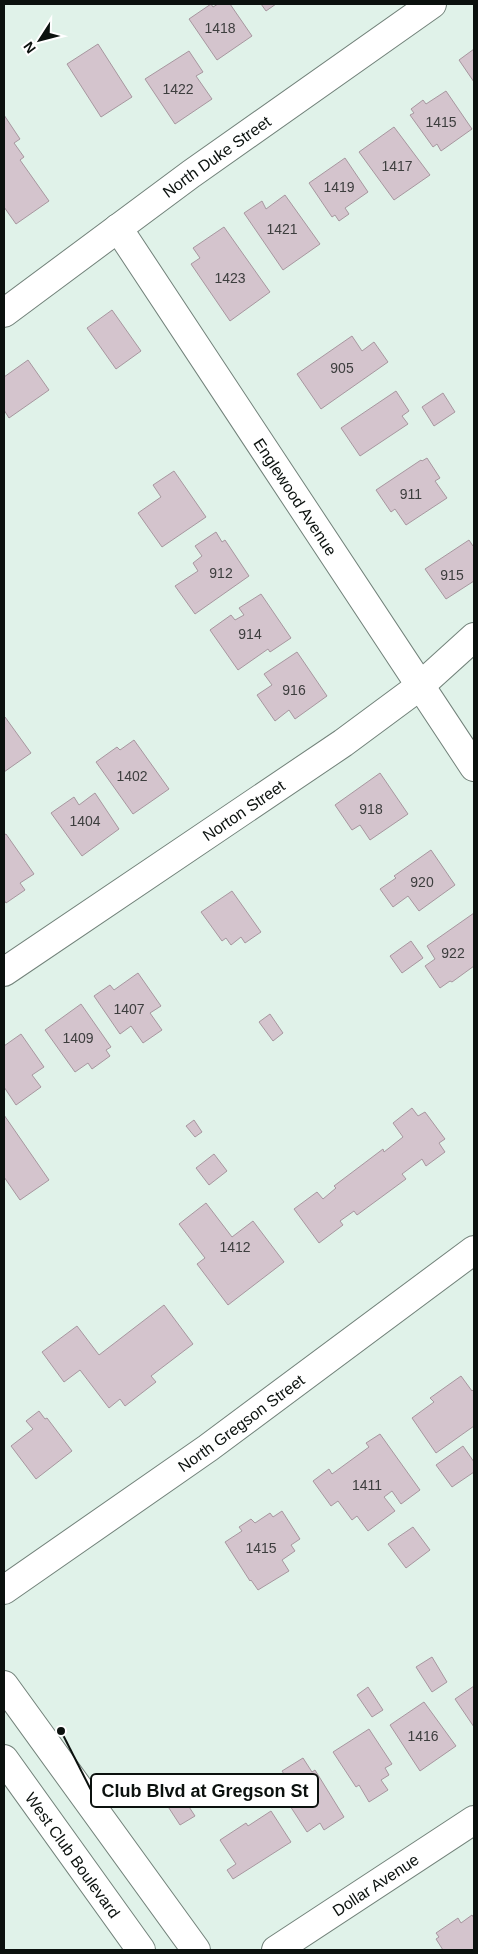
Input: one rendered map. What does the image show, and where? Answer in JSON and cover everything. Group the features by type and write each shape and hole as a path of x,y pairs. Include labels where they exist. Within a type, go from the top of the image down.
{"main road":[{"name":"North Duke Street","path":"4,313 199,168 432,4"},
{"name":"Englewood Avenue","path":"118,228 474,767"},
{"name":"Norton Street","path":"4,972 343,743 420,686 474,637"},
{"name":"North Gregson Street","path":"4,1590 208,1448 474,1250"},
{"path":"4,1685 196,1950"},
{"name":"West Club Boulevard","path":"4,1759 141,1950"},
{"name":"Dollar Avenue","path":"276,1950 474,1820"}],"building":[{"path":"211,4 213,7 218,4 230,4 252,36 217,60 189,19"},
{"path":"261,4 276,4 266,11"},
{"path":"98,44 132,97 101,117 67,64"},
{"path":"474,49 474,82 459,60"},
{"path":"189,51 203,72 196,76 212,99 175,124 145,79"},
{"path":"446,91 472,129 441,151 437,144 433,147 410,115 414,113 411,109 423,100 426,104"},
{"path":"4,115 20,139 14,143 24,157 20,160 49,201 16,224 4,207"},
{"path":"394,127 430,175 394,200 359,152"},
{"path":"345,158 368,192 345,208 349,214 339,221 335,215 332,217 309,183"},
{"path":"285,195 320,244 283,270 244,213 262,201 266,209"},
{"path":"224,227 270,292 230,321 191,264 200,258 193,248"},
{"path":"112,310 141,351 116,369 87,328"},
{"path":"352,336 362,351 374,342 388,362 321,409 297,374"},
{"path":"28,360 49,390 9,418 4,410 4,377"},
{"path":"396,391 409,411 402,416 408,424 360,456 341,428"},
{"path":"443,393 455,412 434,426 422,407"},
{"path":"427,458 440,478 435,481 447,498 406,525 395,509 391,512 376,490"},
{"path":"174,471 206,517 162,547 138,513 161,497 153,485"},
{"path":"216,532 222,542 225,540 249,576 195,614 175,586 198,571 193,563 202,556 195,546"},
{"path":"469,540 474,545 474,581 446,599 425,569"},
{"path":"261,594 291,638 270,652 268,649 238,670 210,630 231,615 235,620 244,615 239,608"},
{"path":"297,652 327,696 295,719 289,710 275,721 257,695 272,685 264,674"},
{"path":"4,718 31,753 4,772"},
{"path":"134,740 169,789 133,814 96,762 117,747 120,750"},
{"path":"380,773 408,814 370,840 360,825 352,830 335,805"},
{"path":"95,793 119,829 82,856 51,813 74,797 79,805"},
{"path":"6,834 34,874 20,883 25,890 6,903 4,900 4,835"},
{"path":"431,850 455,885 419,911 408,896 393,907 380,889 396,878 394,876"},
{"path":"232,891 261,932 245,943 241,937 231,945 226,938 222,941 201,912"},
{"path":"474,913 474,966 440,988 425,966 435,959 427,946"},
{"path":"411,941 423,958 402,973 390,956"},
{"path":"138,973 161,1006 150,1013 162,1030 143,1043 131,1026 120,1034 94,996 110,985 114,990"},
{"path":"81,1004 111,1047 106,1050 110,1056 92,1069 88,1063 75,1072 45,1030"},
{"path":"270,1014 283,1033 273,1041 259,1022"},
{"path":"21,1034 44,1067 32,1075 41,1087 16,1105 4,1087 4,1046"},
{"path":"412,1108 418,1116 425,1112 445,1139 439,1143 445,1152 426,1166 422,1159 402,1174 406,1179 357,1215 354,1211 340,1221 343,1225 319,1243 294,1209 317,1192 323,1199 336,1188 334,1186 383,1149 384,1152 403,1137 393,1123"},
{"path":"4,1115 49,1180 20,1200 4,1177"},
{"path":"194,1120 202,1132 195,1137 186,1126"},
{"path":"214,1154 227,1171 209,1185 196,1168"},
{"path":"206,1203 232,1237 253,1221 284,1262 228,1305 197,1264 205,1258 179,1224"},
{"path":"164,1305 193,1344 151,1376 156,1382 125,1406 120,1399 109,1408 80,1370 64,1382 42,1352 77,1326 99,1355"},
{"path":"461,1376 472,1391 474,1389 474,1426 436,1453 412,1418 434,1402 430,1398"},
{"path":"39,1411 45,1419 47,1418 72,1451 36,1479 11,1446 33,1429 26,1421"},
{"path":"380,1434 420,1490 401,1504 392,1491 384,1497 395,1511 368,1531 357,1516 352,1520 338,1501 331,1506 313,1481 329,1469 332,1474 369,1447 366,1443"},
{"path":"463,1446 474,1462 474,1472 452,1487 436,1465"},
{"path":"282,1511 300,1539 291,1545 295,1551 282,1560 289,1571 258,1590 225,1542 242,1531 239,1527 251,1519 255,1523 270,1513 273,1517"},
{"path":"413,1527 430,1550 406,1568 388,1544"},
{"path":"432,1657 447,1682 432,1692 416,1667"},
{"path":"474,1686 474,1727 455,1699"},
{"path":"368,1687 383,1710 372,1717 357,1695"},
{"path":"424,1702 456,1746 420,1771 390,1725"},
{"path":"369,1729 392,1764 385,1768 389,1775 381,1780 388,1790 369,1802 359,1785 356,1787 333,1752"},
{"path":"303,1758 312,1772 315,1770 344,1817 324,1830 320,1823 307,1832 281,1792 291,1785 282,1771"},
{"path":"178,1790 195,1816 180,1825 163,1799"},
{"path":"271,1811 291,1842 233,1879 227,1870 236,1864 220,1840 246,1823 248,1826"},
{"path":"472,1915 474,1918 474,1950 443,1950 436,1939 439,1937 436,1933 458,1918 461,1923"}],"place":[{"name":"Club Blvd at Gregson St","path":"61,1731"}]}
